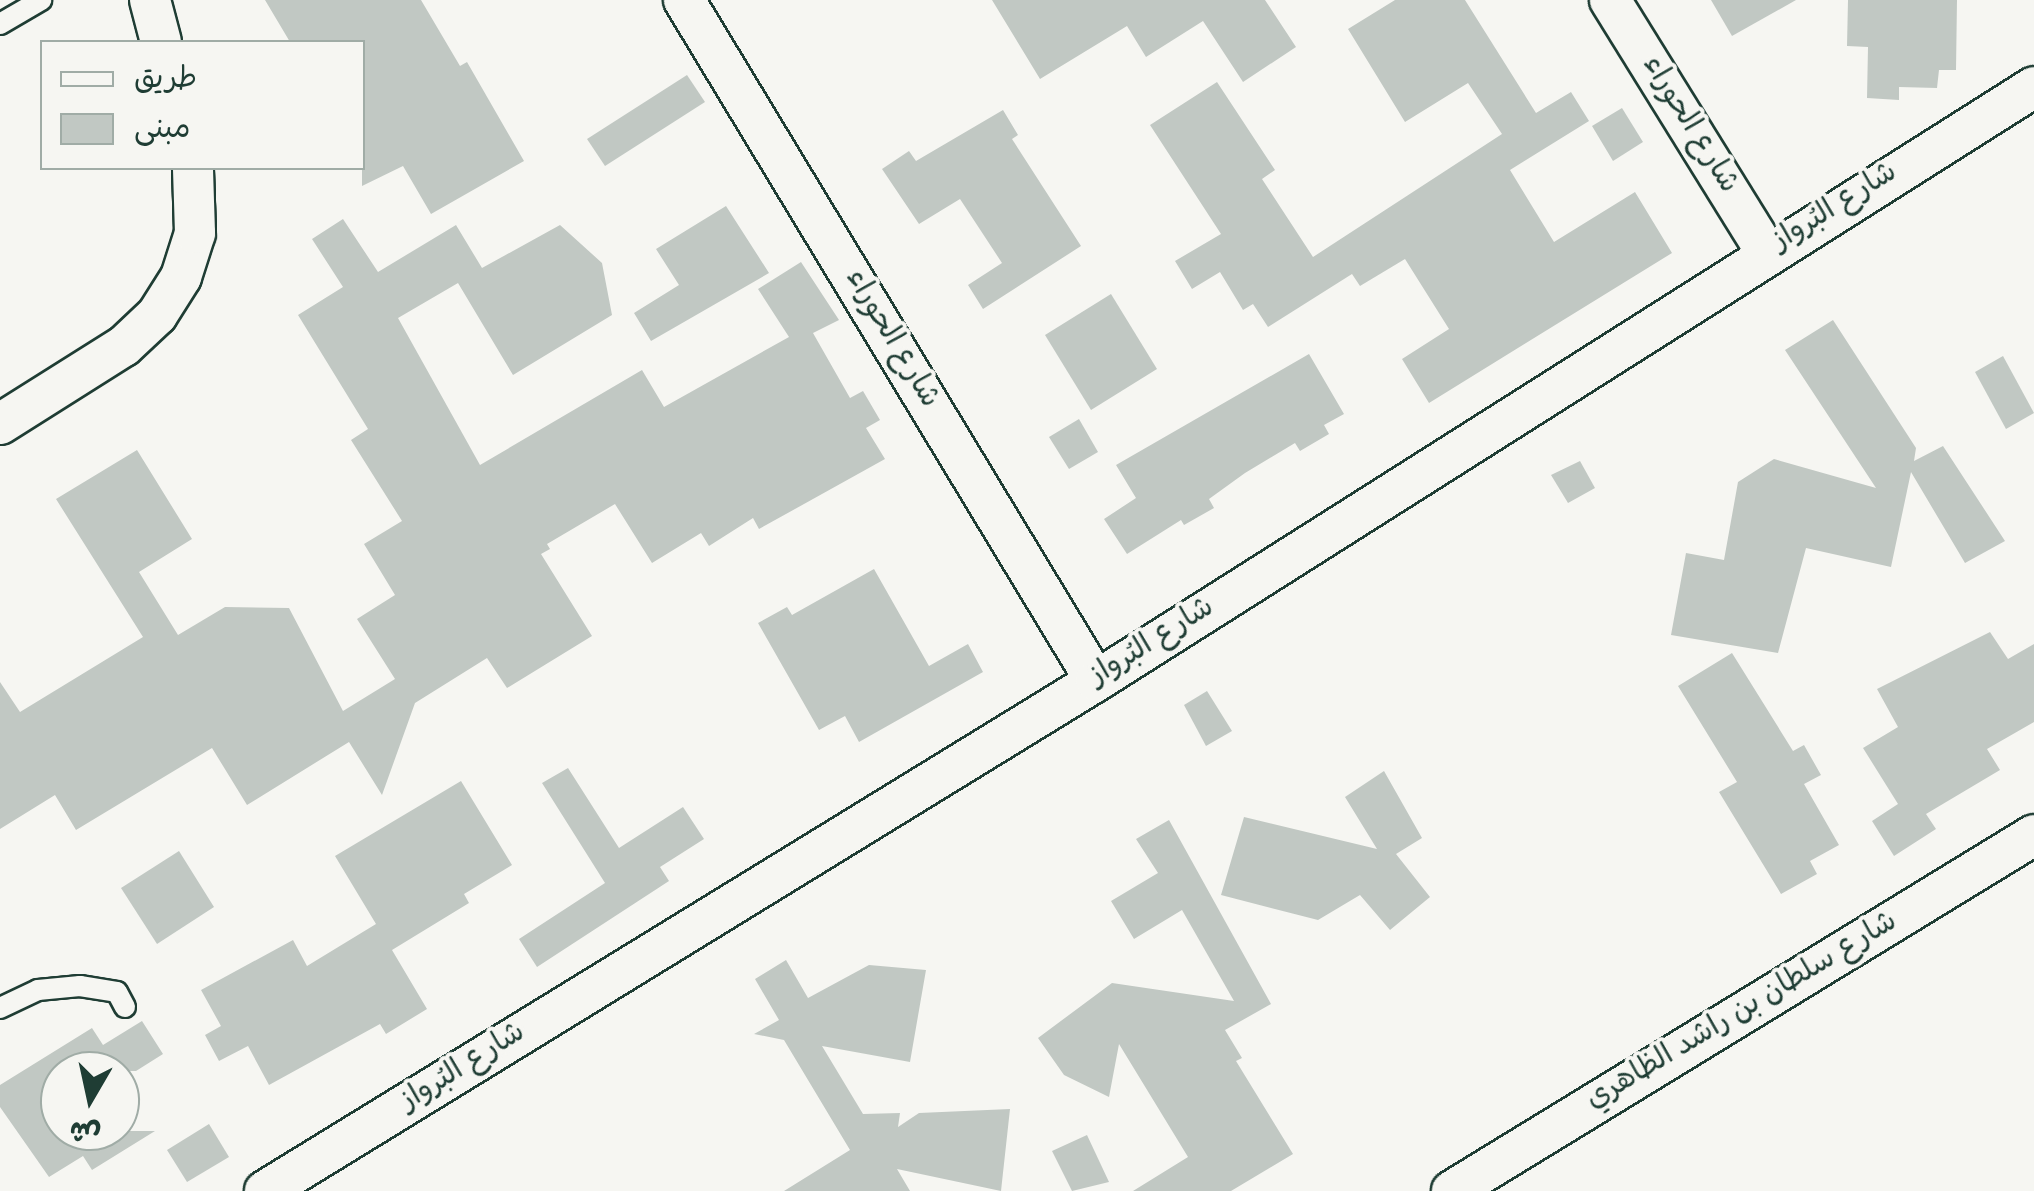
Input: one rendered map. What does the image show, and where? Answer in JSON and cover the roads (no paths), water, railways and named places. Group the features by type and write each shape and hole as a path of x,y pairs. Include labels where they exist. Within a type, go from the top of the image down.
{"street":[{"path":"150,0 160,40"},
{"name":"شارع الحوراء","path":"684,0 1096,680"},
{"name":"شارع الحوراء","path":"1610,0 1766,252"},
{"name":"شارع البُرواز","path":"266,1191 1096,680 1766,252 2034,86"},
{"path":"0,424 124,346 157,315 181,276 195,234 193,170"},
{"name":"شارع سلطان بن راشد الظاهري","path":"1452,1191 2034,835"}],"lane":[{"path":"0,24 41,0"},
{"path":"0,1008 38,990 80,986 117,992 125,1008"}]}
